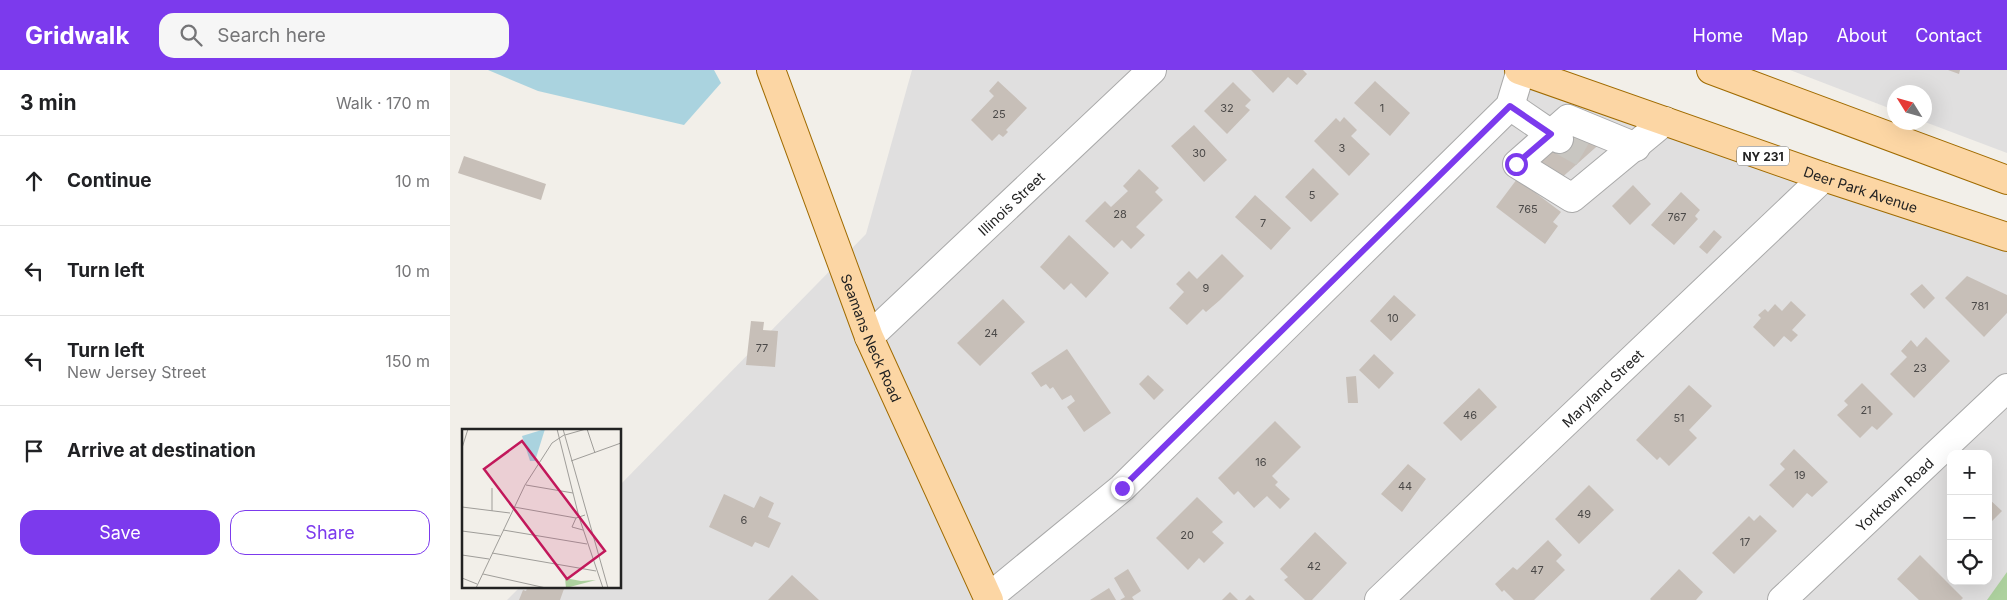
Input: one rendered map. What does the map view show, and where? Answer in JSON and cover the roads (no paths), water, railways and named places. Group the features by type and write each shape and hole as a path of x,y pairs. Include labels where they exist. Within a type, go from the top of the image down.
{"main road":[{"name":"Seamans Neck Road","path":"771,70 869,337 988,599"},
{"name":"Deer Park Avenue","path":"1520,70 1824,177 2007,237"},
{"path":"1710,70 2007,180"}],"street":[{"name":"Illinois Street","path":"869,337 1152,70"},
{"path":"988,599 1122,488 1510,106 1520,70"},
{"path":"1577,90 1559,130 1516,164 1572,198 1598,161 1636,147 1666,121"},
{"path":"1510,106 1559,130 1636,147"},
{"name":"Maryland Street","path":"1380,600 1824,177"},
{"name":"Yorktown Road","path":"1782,600 2007,388"}],"water":[{"path":"488,70 714,70 721,83 684,125 538,91"}],"tunnel":[{"path":"1559,139 1587,155"}]}
